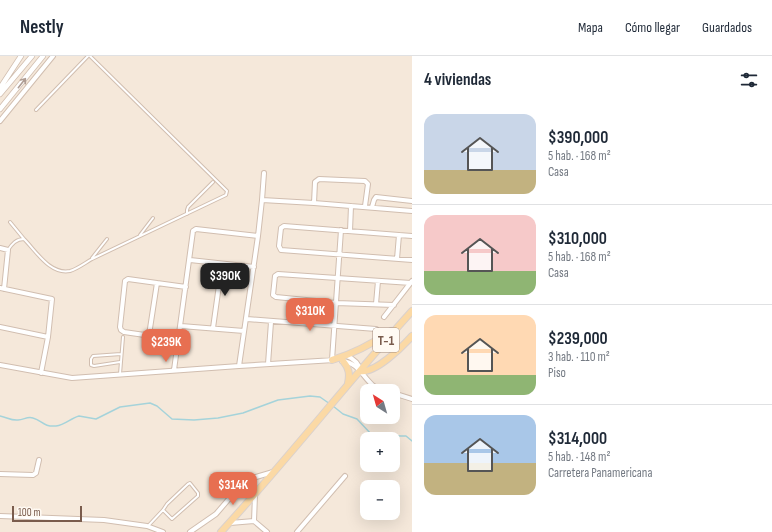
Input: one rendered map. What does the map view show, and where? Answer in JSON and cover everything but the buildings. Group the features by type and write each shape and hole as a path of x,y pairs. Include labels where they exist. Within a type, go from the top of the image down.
{"main road":[{"name":"T-1","path":"221,532 255,495 330,404 412,311"},
{"path":"332,360 345,358 375,341 400,324"},
{"name":"T-1","path":"360,371 365,372 372,369 394,354 412,336"},
{"path":"345,358 349,373 346,387"}],"street":[{"path":"0,94 2,86 20,56"},
{"path":"0,94 32,56"},
{"path":"0,109 43,56"},
{"path":"0,121 53,56"},
{"path":"239,366 254,267 264,173"},
{"path":"314,203 315,182 319,179 366,181 368,184 365,206"},
{"path":"372,207 376,197 412,201"},
{"path":"262,200 365,206 412,211"},
{"path":"350,231 351,206"},
{"path":"412,236 284,226 281,228 279,246 281,250 412,260"},
{"path":"0,364 72,378 332,360 341,230"},
{"path":"174,370 193,231 258,236"},
{"path":"397,259 399,235"},
{"path":"0,248 8,250 2,288 51,298 53,301 48,337 40,373"},
{"path":"190,260 254,267"},
{"path":"213,328 222,264"},
{"path":"394,305 336,303 276,297 273,295 275,276 278,274 411,282"},
{"path":"179,340 124,332 121,330 120,327 125,281 128,279 186,287"},
{"path":"376,304 378,281"},
{"path":"384,317 411,282"},
{"path":"148,335 157,283"},
{"path":"247,319 271,322 376,328"},
{"path":"268,364 271,322"},
{"path":"181,326 244,331"},
{"path":"0,327 48,337"},
{"path":"345,358 352,358 358,363 360,371 371,384"},
{"path":"400,395 412,398"},
{"path":"0,474 33,475 36,473 39,460"},
{"path":"190,532 216,514 244,484 256,477 273,472"},
{"path":"297,532 345,476"},
{"path":"254,521 255,495"},
{"path":"0,516 104,520 147,526 163,532"},
{"path":"230,523 254,521 267,532"}],"lane":[{"path":"10,222 24,239 54,269 61,272 71,270 226,195 227,190 89,56 36,110"},
{"path":"187,214 188,207 213,182"},
{"path":"140,236 153,218"},
{"path":"8,250 15,241 24,239"},
{"path":"92,259 106,239"},
{"path":"120,374 123,337"},
{"path":"120,362 94,366 91,365 91,359 93,356 121,354"},
{"path":"147,526 163,510 166,504 189,483 198,493 198,496 172,519 163,510"}],"shaded area":[{"path":"0,56 412,56 412,532 0,532"}],"waterway":[{"path":"0,416 16,420 31,418 36,419 46,425 56,426 79,416 96,419 120,407 150,403 157,406 172,419 194,420 218,418 243,413 278,400 310,396 320,397 330,404"},
{"path":"333,406 343,414 357,419 372,435 406,436 412,441"}]}
